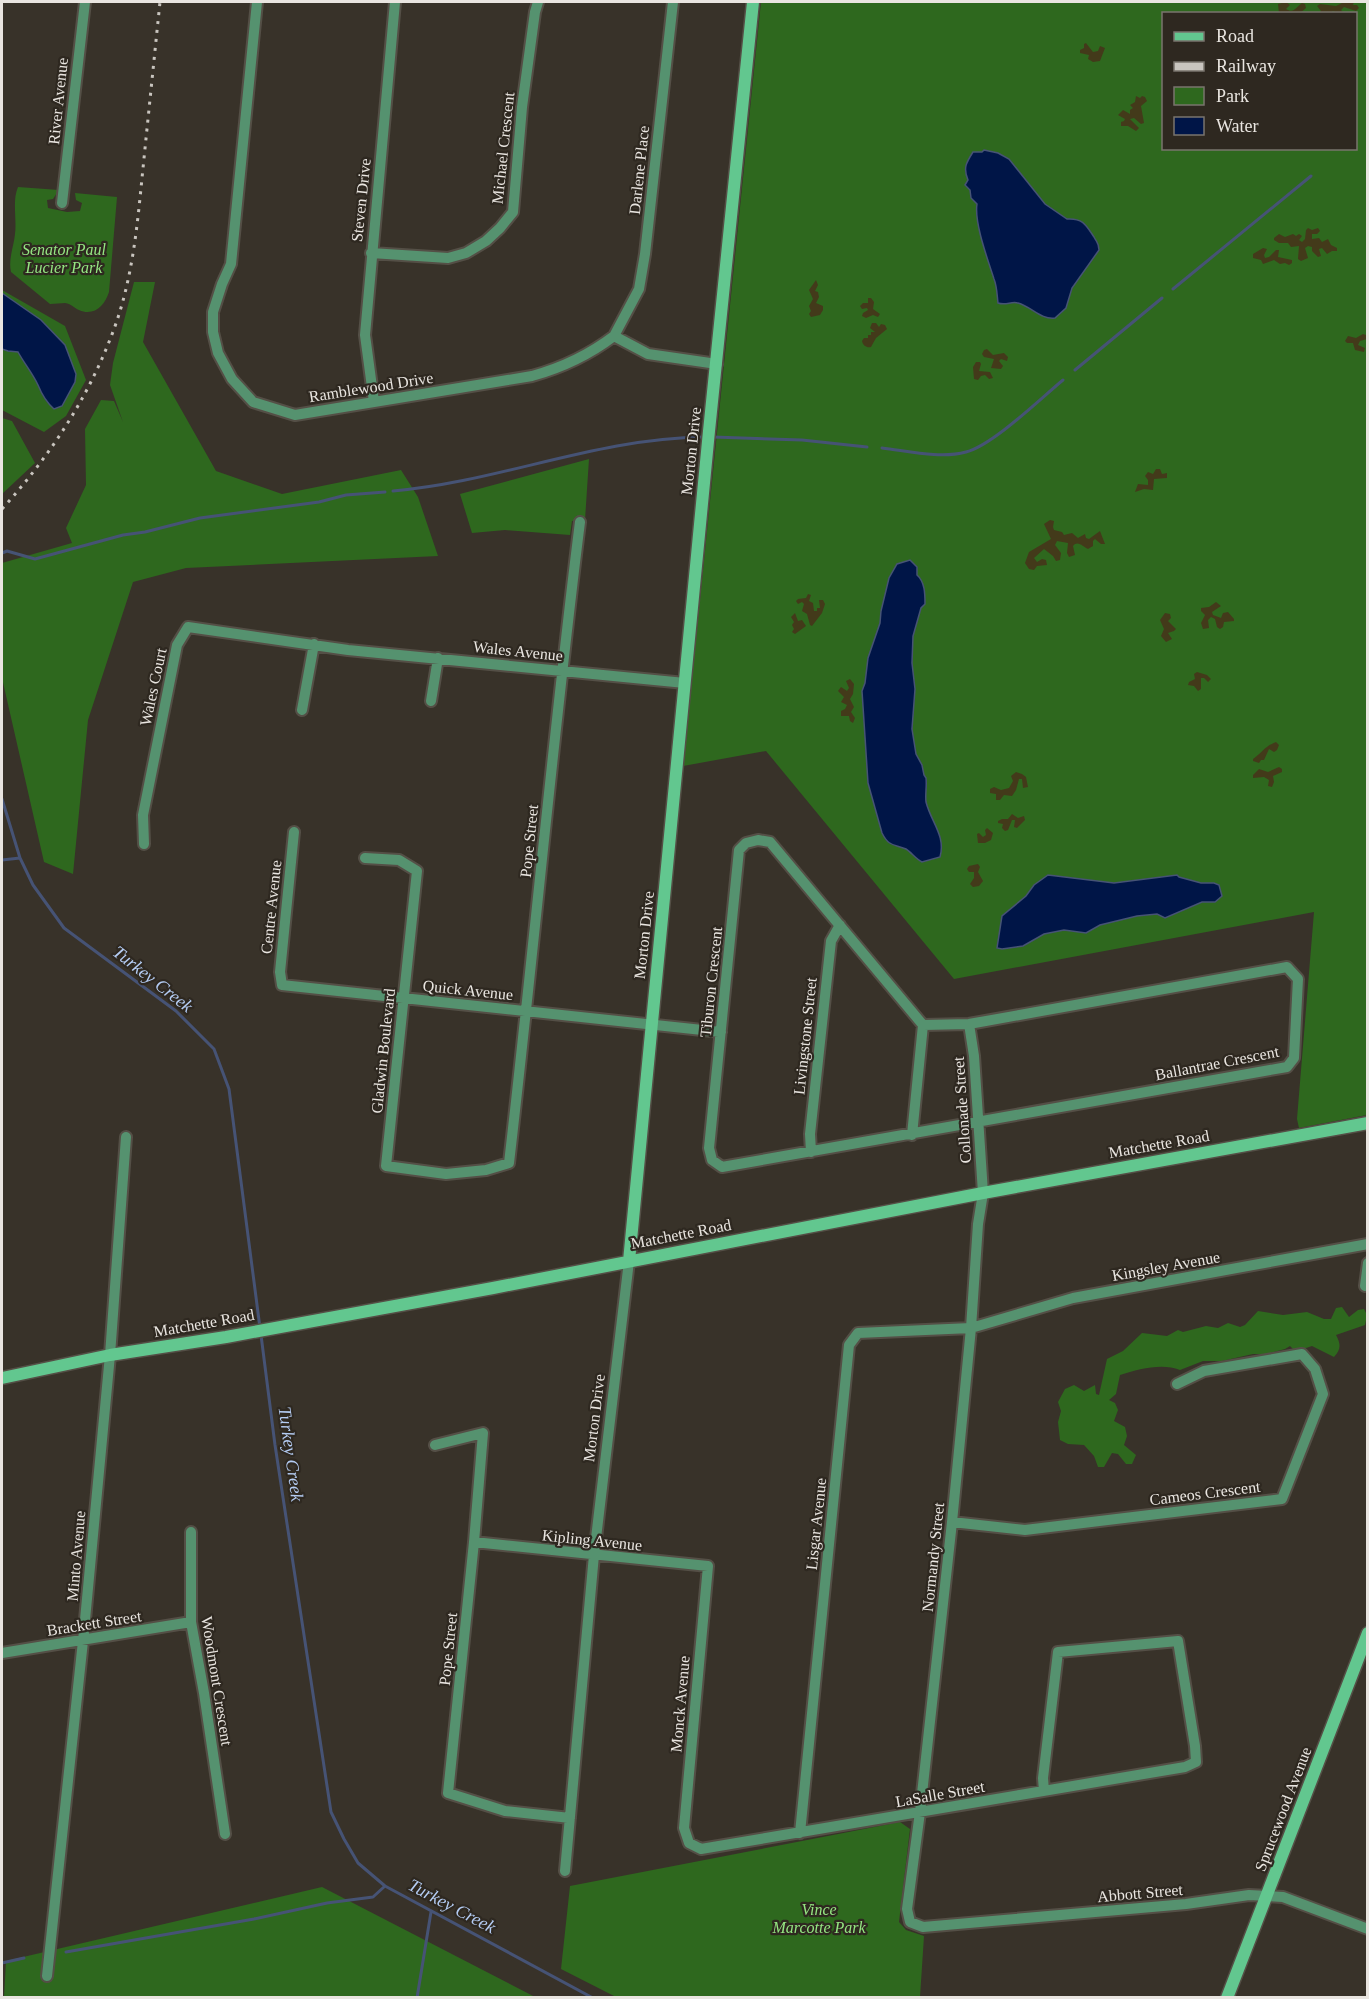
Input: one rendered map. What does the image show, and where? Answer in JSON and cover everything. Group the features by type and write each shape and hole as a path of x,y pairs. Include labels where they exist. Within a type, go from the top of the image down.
{"street":[{"name":"River Avenue","path":"62,203 85,2"},
{"name":"Ramblewood Drive","path":"257,2 231,264 213,312 213,332 218,353 232,379 253,402 296,415 532,376 582,357 614,336"},
{"name":"Steven Drive","path":"374,402 365,335 395,2"},
{"name":"Michael Crescent","path":"371,252 448,258 466,253 486,241 513,212 522,107 538,2"},
{"name":"Darlene Place","path":"614,336 639,290 673,2"},
{"name":"Morton Drive","path":"565,1871 594,1555 628,1261 708,437 753,2"},
{"path":"614,336 648,354 717,364"},
{"name":"Pope Street","path":"509,1163 527,1011 561,670 580,522"},
{"name":"Wales Court","path":"144,844 143,815 177,645 188,627 348,650"},
{"path":"302,710 314,644"},
{"name":"Wales Avenue","path":"348,650 685,682"},
{"path":"431,701 438,658"},
{"name":"Centre Avenue","path":"282,985 280,972 294,832"},
{"name":"Tiburon Crescent","path":"923,1025 770,842 759,840 746,843 739,850 708,1148 711,1160 722,1167 979,1123"},
{"name":"Gladwin Boulevard","path":"364,858 399,860 417,871 386,1166 446,1174 486,1170 509,1163"},
{"name":"Livingstone Street","path":"811,1152 810,1134 831,941 840,925"},
{"name":"Ballantrae Crescent","path":"969,1024 1287,967 1298,979 1294,1058 1287,1067 979,1123"},
{"name":"Quick Avenue","path":"282,985 721,1032"},
{"path":"912,1135 923,1025 969,1024"},
{"name":"Collonade Street","path":"969,1024 974,1056 983,1193"},
{"name":"Matchette Road","path":"2,1378 110,1355 493,1288 983,1193 1368,1123"},
{"name":"Minto Avenue","path":"47,1976 83,1641 110,1355 126,1137"},
{"name":"Normandy Street","path":"910,1922 907,1909 952,1522 971,1328 978,1224 983,1193"},
{"name":"Kingsley Avenue","path":"971,1328 1073,1298 1368,1244"},
{"path":"1365,1286 1368,1263"},
{"name":"Lisgar Avenue","path":"800,1833 849,1345 858,1334 971,1328"},
{"name":"Cameos Crescent","path":"952,1522 1025,1530 1282,1499 1323,1394 1315,1369 1302,1354 1204,1371 1177,1384"},
{"name":"Pope Street","path":"435,1445 483,1432 448,1793 505,1811 570,1818"},
{"name":"Woodmont Crescent","path":"191,1532 191,1622 225,1834"},
{"name":"Kipling Avenue","path":"474,1542 708,1566"},
{"name":"Monck Avenue","path":"689,1843 684,1828 708,1566"},
{"name":"Brackett Street","path":"2,1653 191,1622"},
{"name":"Sprucewood Avenue","path":"1227,1998 1368,1633"},
{"name":"LaSalle Street","path":"689,1843 701,1849 800,1833 1185,1767 1196,1762 1178,1641 1058,1652 1044,1791"},
{"name":"Abbott Street","path":"910,1922 923,1927 1186,1904 1249,1895 1283,1897 1368,1929"}],"green space":[{"path":"761,2 1367,2 1367,1115 1299,1128 1297,1119 1314,912 954,979 766,751 683,766"},
{"name":"Senator Paul Lucier Park","path":"18,187 59,190 53,199 47,200 48,208 67,212 80,211 82,203 76,200 75,193 117,197 109,292 105,301 94,311 84,312 63,303 50,304 11,272 15,198"},
{"path":"134,282 155,282 143,342 216,471 282,494 401,470 418,497 438,556 186,568 133,582 88,720 73,874 44,862 2,678 2,563 72,543 66,528 86,485 85,429 101,400 114,401 123,422 110,385 113,363"},
{"path":"2,290 65,326 86,380 66,416 44,432 2,410"},
{"path":"2,418 12,421 35,463 2,494"},
{"path":"589,459 585,520 572,521 570,535 505,530 472,533 460,494"},
{"path":"1342,1307 1349,1317 1358,1310 1364,1309 1367,1315 1365,1325 1336,1335 1339,1347 1334,1357 1312,1346 1294,1350 1290,1346 1266,1354 1253,1354 1222,1361 1203,1361 1180,1370 1158,1367 1120,1375 1116,1394 1109,1400 1115,1403 1118,1410 1114,1421 1125,1427 1127,1436 1124,1445 1136,1455 1132,1464 1126,1464 1118,1454 1112,1453 1104,1467 1098,1467 1094,1456 1084,1445 1068,1444 1060,1440 1058,1422 1061,1411 1058,1402 1065,1389 1074,1385 1084,1391 1095,1385 1096,1394 1099,1395 1107,1359 1123,1351 1142,1333 1167,1336 1178,1330 1183,1332 1206,1326 1218,1328 1228,1323 1240,1327 1245,1325 1258,1311 1283,1315 1307,1312 1324,1319 1331,1319 1336,1308"},
{"name":"Vince Marcotte Park","path":"900,1822 910,1829 899,1922 906,1930 924,1936 920,1997 616,1997 561,1969 570,1886"},
{"path":"322,1887 535,1997 4,1998 6,1961"}],"sand":[{"path":"1286,2 1290,5 1286,9 1293,10 1302,3 1306,8 1301,12 1279,12 1278,4"},
{"path":"1344,2 1354,2 1353,5 1359,8 1356,11 1344,7 1341,10 1343,12 1320,12 1317,6 1320,4 1336,6"},
{"path":"1086,43 1093,52 1098,51 1100,46 1105,48 1100,61 1093,62 1088,59 1089,55 1080,53"},
{"path":"1136,96 1145,97 1147,101 1141,106 1144,123 1141,124 1134,118 1130,119 1139,128 1136,131 1128,126 1121,126 1121,122 1125,119 1118,115 1123,110 1130,114 1133,108 1130,105 1135,102"},
{"path":"1308,228 1312,230 1318,228 1320,231 1312,234 1312,239 1319,238 1322,242 1328,239 1337,251 1327,254 1322,248 1319,249 1321,256 1318,257 1312,251 1312,247 1308,246 1305,248 1308,258 1301,261 1298,259 1299,246 1291,247 1288,243 1279,243 1274,240 1279,234 1285,237 1299,234 1302,236 1299,240 1302,242"},
{"path":"1263,248 1267,249 1265,258 1279,250 1278,257 1292,260 1292,263 1280,264 1274,260 1263,264 1261,260 1253,258 1253,254"},
{"path":"816,280 818,285 815,291 818,292 819,297 816,303 823,306 823,310 820,315 811,317 809,306 813,299 809,290"},
{"path":"868,298 874,302 873,309 880,314 878,317 862,316 868,310 860,306 868,303"},
{"path":"872,323 876,323 879,327 881,324 885,325 887,329 876,338 871,347 868,347 862,341 871,335 871,332 875,332 870,328"},
{"path":"1363,334 1367,339 1360,341 1358,345 1365,348 1364,352 1355,350 1353,343 1345,341 1348,336 1356,338"},
{"path":"987,349 993,355 1004,353 1008,357 1007,361 1001,359 999,361 1003,366 1001,369 991,368 994,359 984,357 982,354"},
{"path":"976,362 981,364 979,371 990,372 993,378 989,379 985,375 978,380 974,379 973,367"},
{"path":"1156,469 1160,469 1162,474 1167,473 1167,478 1154,479 1153,490 1144,489 1135,492 1138,484 1148,485 1145,476 1148,472 1153,474"},
{"path":"1050,520 1054,521 1054,530 1064,535 1072,533 1078,538 1085,534 1089,539 1100,531 1105,544 1095,539 1093,546 1088,549 1075,544 1073,546 1075,555 1069,557 1068,543 1057,541 1055,545 1061,553 1060,560 1056,561 1044,549 1034,558 1037,562 1042,559 1046,560 1047,565 1037,566 1034,570 1029,569 1025,563 1029,552 1051,539 1044,524"},
{"path":"808,594 811,595 809,601 813,603 814,611 820,608 819,600 823,600 825,604 822,613 812,626 807,614 802,611 804,604 802,602 798,604 796,601 806,598"},
{"path":"1216,602 1221,606 1212,612 1213,615 1221,618 1223,613 1228,612 1234,621 1224,622 1220,629 1215,619 1211,617 1208,620 1209,628 1203,629 1201,623 1205,615 1201,608 1209,607"},
{"path":"795,613 798,621 802,620 806,626 795,634 792,632 794,622 791,617"},
{"path":"1165,613 1170,614 1171,618 1168,621 1176,629 1168,633 1172,639 1166,642 1161,636 1164,629 1160,620"},
{"path":"1197,672 1211,679 1208,682 1201,678 1201,689 1198,691 1194,686 1188,685 1195,679 1194,674"},
{"path":"850,679 854,684 850,699 854,707 851,712 855,718 853,723 849,716 841,716 841,711 847,705 841,702 844,697 838,691 841,687 847,691 849,688 846,681"},
{"path":"1276,742 1279,745 1277,750 1274,752 1269,749 1264,760 1259,763 1253,761 1266,747"},
{"path":"1279,767 1282,772 1273,776 1272,787 1268,786 1269,780 1264,777 1253,778 1259,769 1268,772"},
{"path":"1016,772 1026,777 1028,787 1023,788 1022,779 1019,779 1012,796 1004,795 1000,800 996,800 996,794 990,793 990,789 1009,788 1013,781 1011,776"},
{"path":"1012,814 1018,818 1024,816 1025,820 1017,828 1014,827 1015,820 1012,820 1008,830 1005,831 1002,828 1003,824 998,821 1008,819"},
{"path":"987,828 993,833 991,840 978,843 977,834 983,837 986,835"},
{"path":"978,864 980,867 978,872 983,881 979,886 973,887 970,884 974,878 974,872 969,872 967,869 969,866"}],"water":[{"path":"984,150 998,153 1009,159 1045,204 1067,219 1084,223 1098,244 1099,250 1072,288 1066,308 1055,318 1045,317 1018,303 998,303 996,285 979,231 977,204 971,198 970,190 965,185 968,180 966,166 969,159 973,152"},
{"path":"2,293 41,320 65,345 76,374 75,382 62,406 54,409 49,404 18,352 2,349"},
{"path":"910,560 917,567 917,575 925,592 925,604 921,608 913,636 912,663 915,689 912,729 916,754 926,778 926,802 941,842 940,857 922,862 906,849 890,843 882,833 868,783 862,691 868,658 880,623 889,578 897,564"},
{"path":"1048,875 1114,883 1177,875 1201,883 1219,885 1222,896 1215,902 1202,902 1165,918 1157,914 1137,916 1100,925 1086,933 1064,930 1044,934 1023,946 997,948 1002,916 1026,896 1034,885"}],"waterway":[{"path":"1173,289 1311,176"},
{"path":"1075,370 1162,298"},
{"path":"882,448 935,455 956,454 977,448 1002,431 1063,380"},
{"path":"393,491 471,479 625,445 664,439 704,437"},
{"path":"713,437 802,440 867,447"},
{"path":"2,553 7,551 35,559 123,535 145,532 200,518 319,502 346,495 385,492"},
{"name":"Turkey Creek","path":"2,799 20,858 33,885 64,928 176,1011 214,1049 229,1089 260,1328"},
{"name":"Turkey Creek","path":"2,860 20,858"},
{"name":"Turkey Creek","path":"261,1335 275,1445 331,1812 344,1839 358,1863 385,1886 593,1998"},
{"path":"66,1952 254,1919 327,1903 373,1897 385,1886"},
{"path":"417,1998 431,1912"},
{"path":"2,1963 24,1958"}],"railway":[{"path":"2,509 20,489 67,425 93,378 120,311 136,235 160,2"}]}
